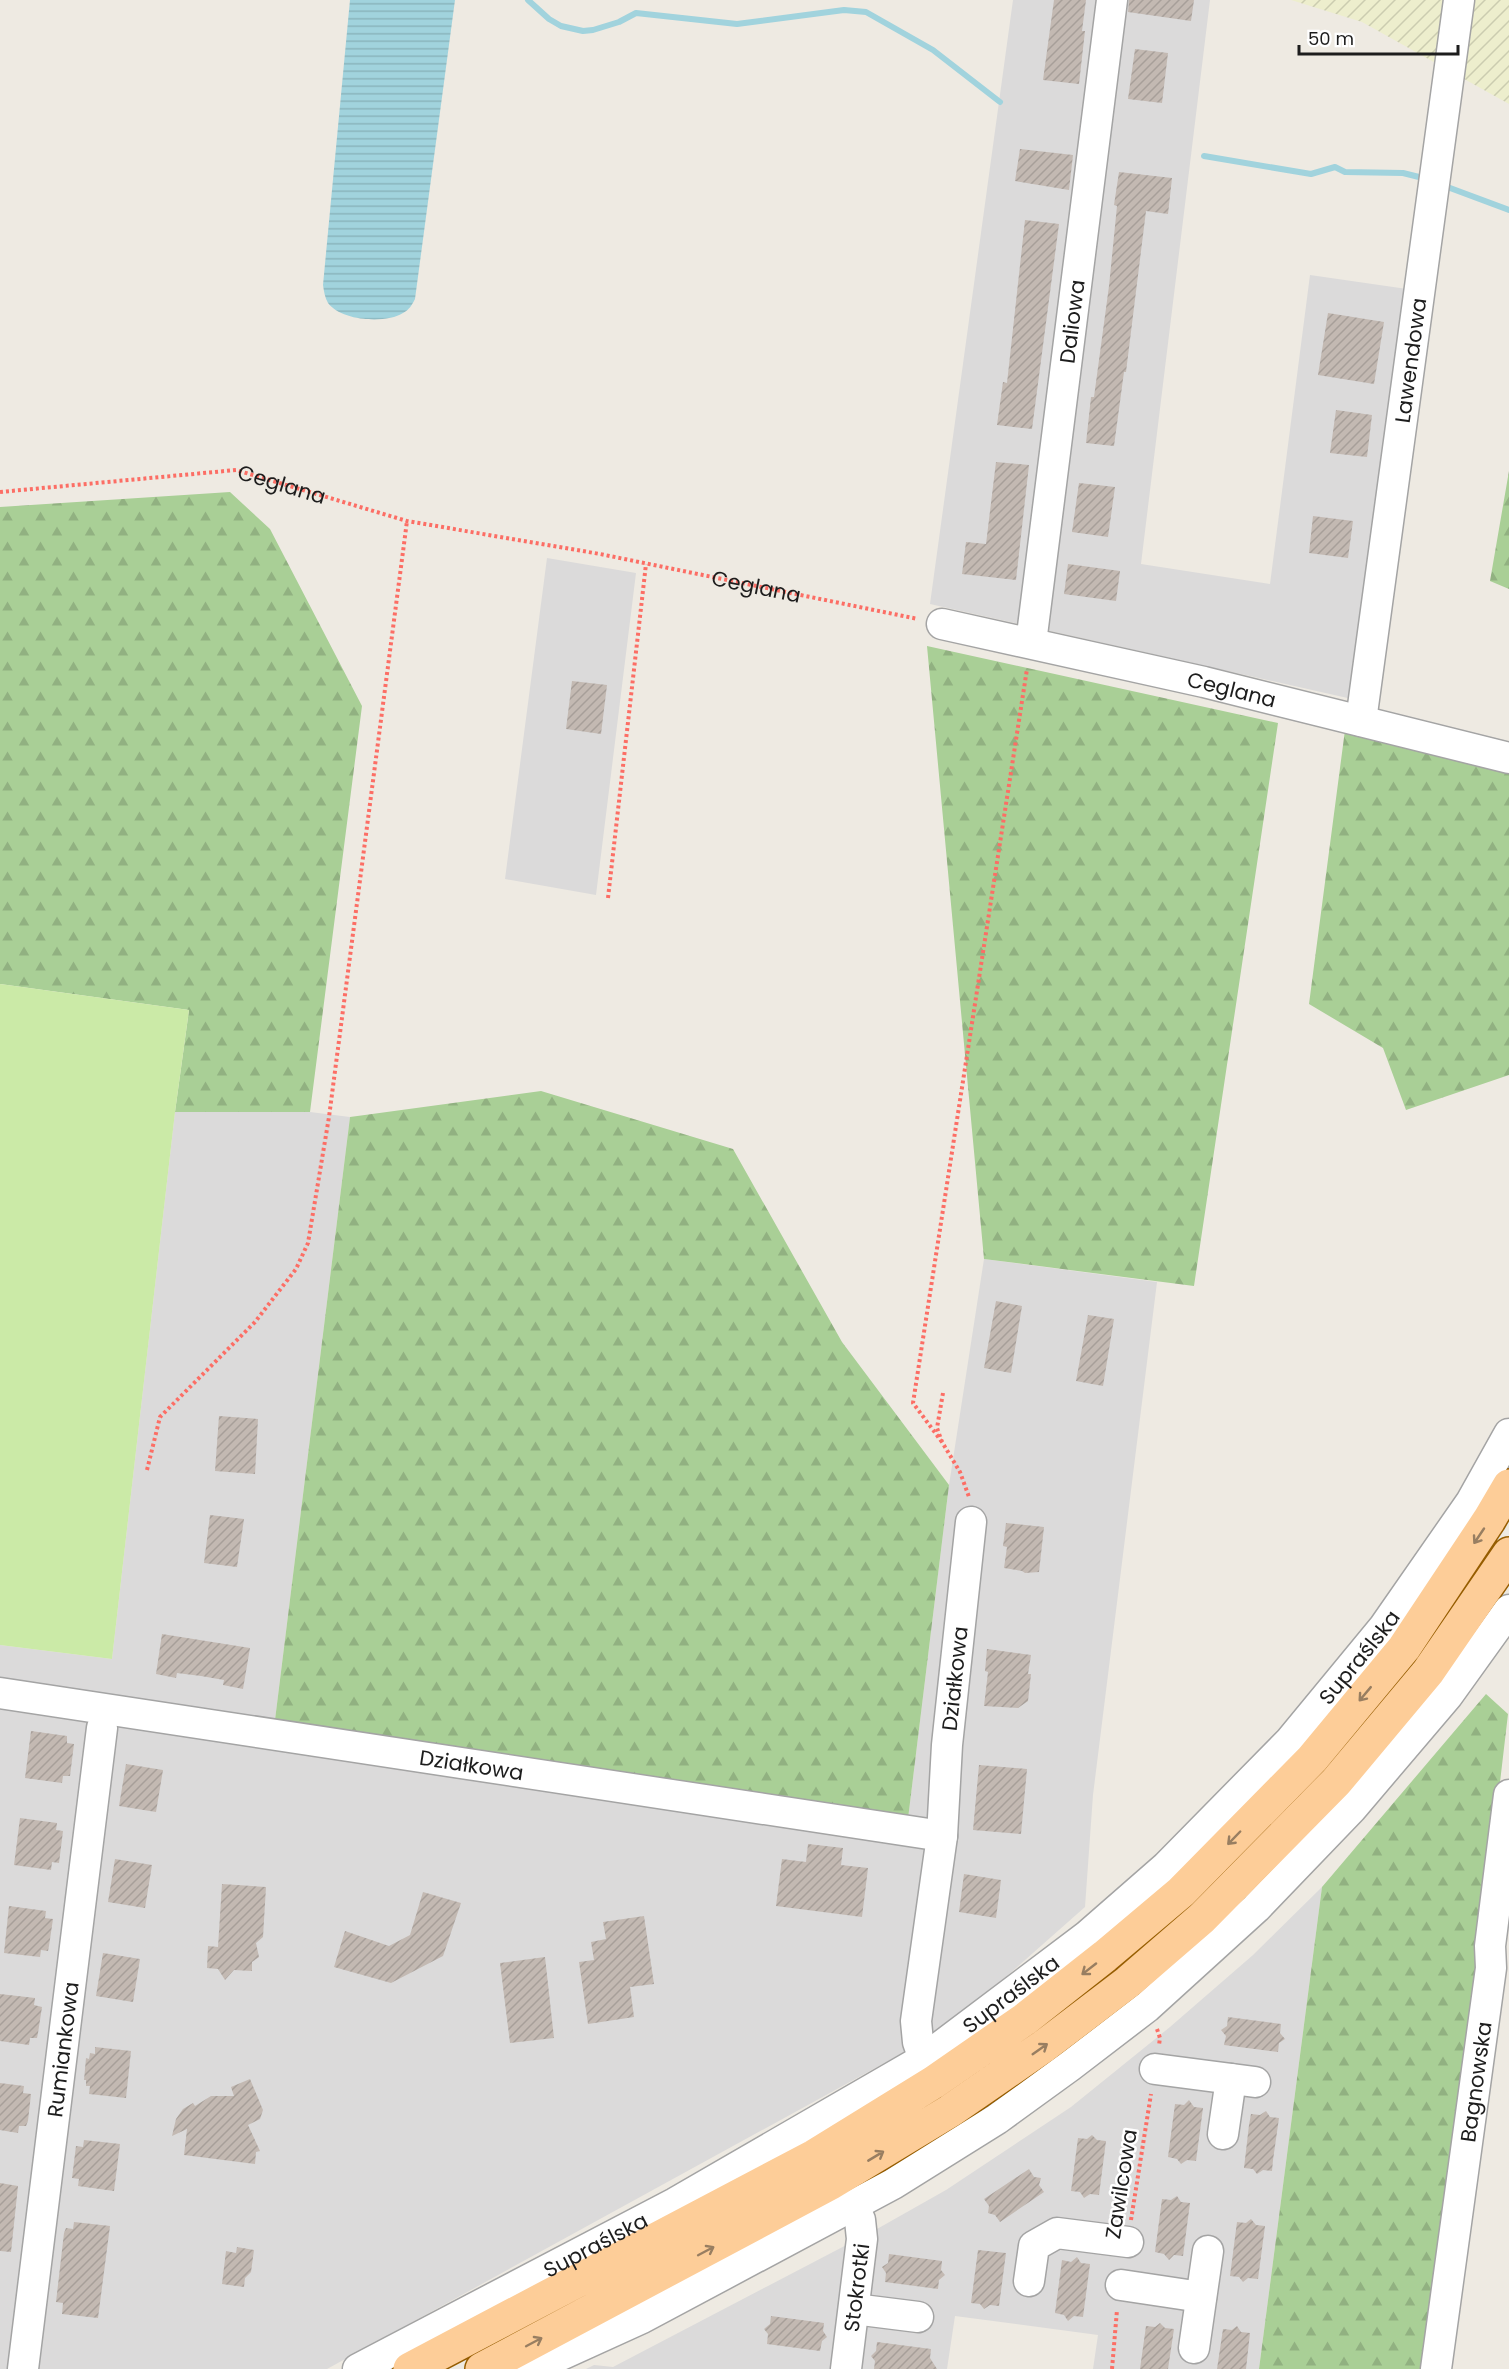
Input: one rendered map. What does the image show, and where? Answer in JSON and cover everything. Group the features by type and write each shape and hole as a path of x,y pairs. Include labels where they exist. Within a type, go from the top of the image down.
{"main road":[{"path":"410,2369 814,2156 934,2082 1025,2019 1105,1956 1181,1892 1311,1759 1404,1648 1489,1521 1509,1486"},
{"path":"482,2369 831,2183 950,2111 1044,2046 1128,1982 1202,1918 1336,1782 1428,1672 1509,1554"}],"street":[{"name":"Daliowa","path":"1030,643 1112,0"},
{"name":"Lawendowa","path":"1361,721 1459,0"},
{"name":"Ceglana","path":"942,624 1361,721 1509,758"},
{"name":"Supraślska","path":"358,2369 675,2203 924,2059 1096,1929 1166,1867 1290,1741 1384,1627 1471,1502 1509,1434"},
{"name":"Działkowa","path":"924,2059 918,2042 916,2021 942,1836 947,1745 971,1522"},
{"path":"530,2369 642,2318 893,2184 997,2119 1147,2007 1256,1908 1353,1808 1448,1695 1509,1610"},
{"name":"Działkowa","path":"0,1692 942,1836"},
{"name":"Rumiankowa","path":"23,2369 102,1728"},
{"name":"Bagnowska","path":"1436,2369 1500,1973 1490,1947 1509,1795"},
{"path":"1155,2069 1243,2081 1223,2134"},
{"name":"Stokrotki","path":"846,2369 862,2239 860,2220 853,2206"},
{"path":"1029,2281 1034,2246 1057,2233 1128,2242"},
{"path":"1194,2348 1208,2251"},
{"path":"1121,2285 1201,2296"},
{"path":"854,2309 918,2317"}],"path":[{"name":"Ceglana","path":"0,492 236,470 407,521 646,564 942,624"},
{"path":"147,1470 160,1417 255,1322 296,1269 308,1243 329,1117 407,521"},
{"path":"608,898 646,564"},
{"path":"971,1522 969,1496 960,1472 913,1402 1004,827 1030,643"},
{"path":"942,1442 937,1428 943,1393"},
{"name":"Zawilcowa","path":"1128,2242 1160,2038 1147,2007"},
{"path":"1112,2369 1113,2332 1121,2285"}],"shaded area":[{"path":"1013,0 1210,0 1141,564 1270,584 1310,275 1407,289 1352,699 930,604"},
{"path":"547,558 636,573 596,895 505,879"},
{"path":"175,1112 310,1112 350,1117 275,1720 907,1827 949,1485 984,1259 1157,1282 1093,1795 1085,1907 948,2028 327,2369 0,2369 0,1645 112,1659"},
{"path":"1322,1887 1259,2369 1093,2369 1098,2335 955,2316 947,2369 586,2369 594,2365 613,2367 877,2229 946,2190 1071,2107 1170,2027 1253,1955"}],"green space":[{"path":"1291,0 1509,0 1509,104 1362,22"},
{"path":"1509,471 1509,589 1490,581"},
{"path":"230,492 270,529 362,706 310,1112 175,1112 189,1010 0,984 0,507"},
{"path":"927,646 1278,723 1194,1286 984,1259"},
{"path":"1345,730 1509,767 1509,1075 1406,1110 1383,1048 1309,1004"},
{"path":"0,984 189,1010 175,1112 112,1659 0,1645"},
{"path":"541,1091 733,1149 842,1342 949,1485 907,1827 275,1720 350,1117"},
{"path":"1486,1694 1508,1714 1480,1953 1438,2369 1259,2369 1322,1887"}],"water":[{"path":"350,0 455,0 415,299 405,312 386,319 364,319 343,314 328,303 323,285"}],"building":[{"path":"1054,0 1086,0 1079,84 1043,80"},
{"path":"1129,0 1194,0 1191,21 1128,12"},
{"path":"1135,49 1168,53 1162,103 1128,99"},
{"path":"1020,149 1073,155 1069,190 1015,181"},
{"path":"1119,172 1172,178 1168,214 1146,211 1126,372 1124,372 1114,446 1086,443 1109,286 1117,206 1114,205"},
{"path":"1025,220 1059,224 1032,429 997,425 1003,382 1007,383"},
{"path":"1328,313 1384,322 1374,384 1318,375"},
{"path":"1336,410 1372,415 1367,457 1330,453"},
{"path":"996,462 1029,465 1016,580 962,574 966,542 986,544"},
{"path":"1079,483 1115,487 1108,537 1072,532"},
{"path":"1313,516 1353,521 1348,558 1309,553"},
{"path":"1068,564 1120,571 1116,601 1064,594"},
{"path":"572,681 607,685 601,734 566,729"},
{"path":"996,1301 1022,1306 1011,1373 984,1368"},
{"path":"1088,1315 1114,1319 1103,1386 1076,1381"},
{"path":"219,1416 258,1419 255,1474 215,1471"},
{"path":"210,1515 244,1519 237,1567 204,1563"},
{"path":"1006,1523 1044,1527 1039,1572 1025,1573 1004,1568 1007,1547 1003,1546"},
{"path":"162,1634 250,1648 243,1689 223,1685 224,1680 201,1676 177,1673 176,1678 156,1674"},
{"path":"987,1649 1031,1655 1028,1701 1018,1708 984,1706 988,1672 985,1671"},
{"path":"31,1731 67,1736 67,1743 74,1744 70,1776 63,1776 62,1783 25,1778"},
{"path":"126,1764 163,1770 156,1812 119,1806"},
{"path":"979,1765 1027,1769 1021,1834 973,1830"},
{"path":"20,1818 57,1823 56,1830 63,1831 59,1863 52,1862 51,1870 14,1865"},
{"path":"808,1844 843,1848 841,1865 868,1868 862,1917 776,1906 782,1859 806,1862"},
{"path":"115,1859 152,1865 145,1908 108,1902"},
{"path":"964,1874 1001,1880 996,1918 959,1912"},
{"path":"222,1884 266,1887 263,1937 256,1943 259,1957 252,1962 252,1971 234,1970 225,1980 218,1969 207,1968 208,1946 218,1947"},
{"path":"423,1892 461,1903 443,1956 391,1983 334,1967 345,1931 389,1946 410,1935"},
{"path":"9,1906 46,1911 45,1918 53,1919 48,1951 41,1950 40,1957 4,1953"},
{"path":"644,1916 654,1984 630,1987 634,2017 588,2024 579,1962 594,1960 591,1942 606,1939 603,1922"},
{"path":"103,1953 140,1959 133,2002 96,1996"},
{"path":"545,1957 554,2038 510,2043 500,1963"},
{"path":"0,1994 35,1998 34,2005 42,2007 37,2038 30,2038 29,2045 0,2041"},
{"path":"1228,2017 1281,2024 1280,2033 1285,2039 1279,2043 1278,2052 1224,2045 1226,2036 1221,2030 1227,2026"},
{"path":"95,2047 131,2051 126,2098 89,2094 90,2086 86,2086 86,2080 84,2080 86,2058 89,2059 90,2053 95,2054"},
{"path":"250,2079 263,2110 260,2119 248,2125 260,2151 256,2152 255,2164 184,2155 187,2129 172,2136 176,2119 183,2109 193,2103 195,2106 211,2096 234,2096 231,2087"},
{"path":"0,2083 24,2086 23,2093 31,2094 28,2121 26,2126 19,2126 18,2133 0,2130"},
{"path":"1189,2100 1194,2107 1203,2108 1196,2161 1187,2160 1181,2164 1177,2159 1168,2157 1175,2104 1184,2105"},
{"path":"1266,2111 1270,2117 1279,2118 1272,2171 1263,2170 1257,2174 1253,2169 1244,2168 1249,2125 1251,2114 1260,2115"},
{"path":"1092,2135 1097,2140 1106,2141 1099,2195 1090,2194 1084,2198 1080,2192 1071,2191 1078,2138 1087,2139"},
{"path":"84,2140 120,2144 114,2191 78,2186 79,2179 72,2178 76,2146 83,2147"},
{"path":"1029,2169 1034,2177 1041,2178 1039,2185 1044,2192 1000,2222 995,2215 988,2213 989,2206 984,2199"},
{"path":"0,2183 18,2186 11,2252 0,2251"},
{"path":"1177,2196 1181,2202 1190,2203 1183,2256 1174,2255 1169,2260 1164,2254 1155,2252 1162,2199 1171,2200"},
{"path":"1251,2219 1256,2225 1265,2226 1258,2279 1248,2278 1243,2282 1239,2277 1230,2276 1237,2222 1246,2223"},
{"path":"74,2222 110,2226 98,2318 62,2314 63,2303 56,2302 64,2233 66,2228 73,2229"},
{"path":"237,2247 254,2250 251,2272 245,2278 244,2287 222,2284 226,2251 236,2253"},
{"path":"978,2250 1006,2253 999,2306 990,2305 984,2309 980,2304 971,2303"},
{"path":"889,2254 942,2261 941,2270 945,2275 939,2280 938,2289 885,2282 886,2273 882,2267 888,2263"},
{"path":"1077,2257 1081,2263 1090,2264 1083,2317 1074,2316 1068,2321 1064,2315 1055,2313 1062,2260 1071,2262"},
{"path":"771,2316 824,2323 823,2331 827,2337 822,2341 820,2351 767,2344 768,2334 764,2329 770,2324"},
{"path":"1160,2323 1165,2328 1174,2329 1168,2369 1140,2369 1146,2326 1155,2327"},
{"path":"1237,2326 1241,2332 1250,2333 1246,2369 1217,2369 1223,2329 1232,2330"},
{"path":"877,2342 931,2349 930,2358 937,2369 874,2369 875,2361 871,2356 876,2351"}],"waterway":[{"path":"528,0 549,19 561,26 583,31 619,22 636,13 737,24 844,10 866,12 933,50 1000,102"},
{"path":"1204,156 1311,174 1335,167 1345,172 1403,173 1427,179"},
{"path":"1442,185 1509,210"}]}
